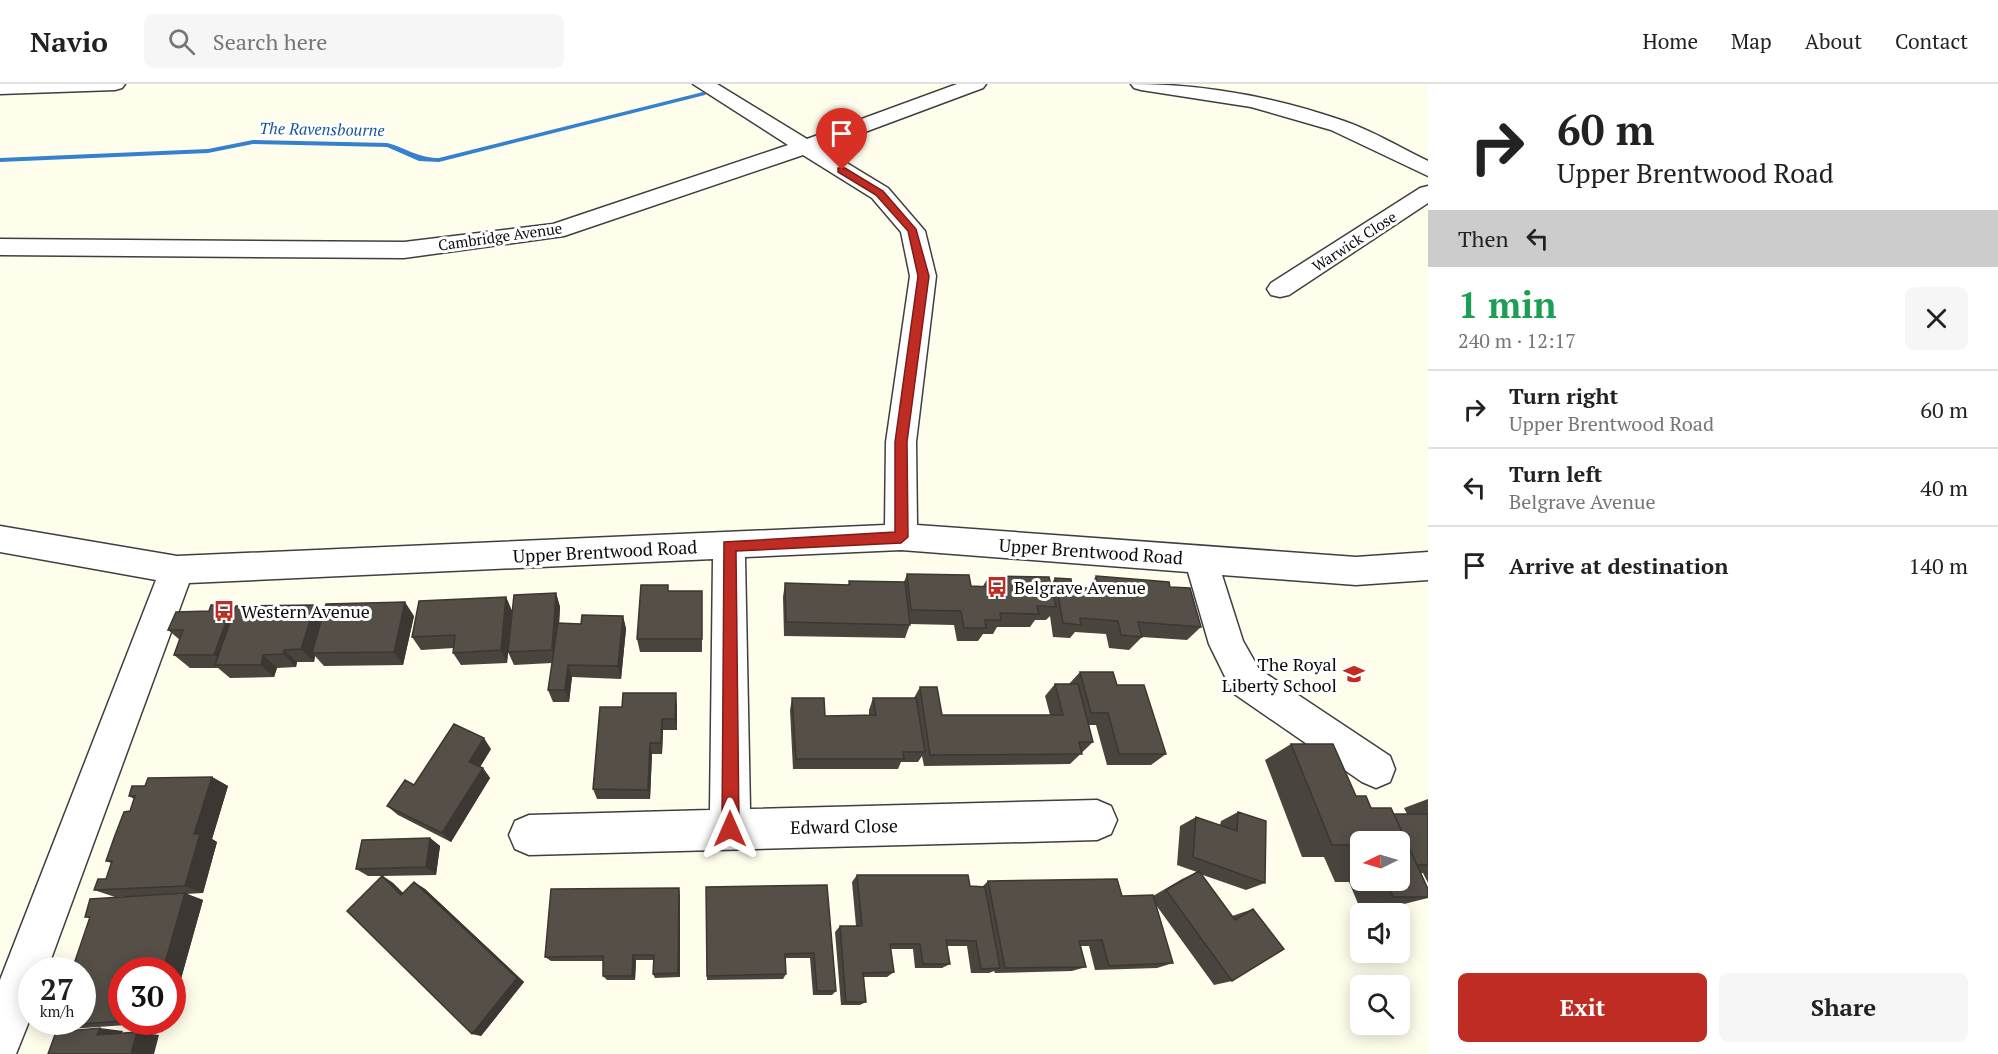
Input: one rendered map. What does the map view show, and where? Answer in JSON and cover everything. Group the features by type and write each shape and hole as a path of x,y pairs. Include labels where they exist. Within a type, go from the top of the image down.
{"street":[{"path":"0,88 114,84"},
{"path":"703,84 880,193 913,231 923,276 901,442 901,537"},
{"name":"Cambridge Avenue","path":"0,247 404,250 556,231 804,147 976,84"},
{"path":"1141,84 1254,101 1338,126 1428,169"},
{"name":"Warwick Close","path":"1280,289 1428,193"},
{"name":"Upper Brentwood Road","path":"0,539 177,570 901,537 1356,571 1428,566"},
{"path":"729,546 730,829"},
{"path":"1201,559 1227,644 1246,681 1376,769"},
{"path":"0,1038 177,570"},
{"name":"Edward Close","path":"529,835 1097,820"}],"building":[{"path":"907,574 969,575 971,586 991,587 989,576 1049,577 1056,607 1037,606 1039,614 1000,613 1001,620 985,620 986,628 964,628 961,611 911,610"},
{"path":"1096,576 1169,582 1170,587 1190,588 1201,627 1138,622 1142,637 1121,635 1118,621 1080,618 1081,625 1063,623 1055,578 1071,579 1072,587 1098,589"},
{"path":"849,581 905,582 910,625 786,622 785,583 850,585"},
{"path":"641,585 668,585 668,591 702,591 702,639 637,639"},
{"path":"556,593 552,650 508,652 514,595"},
{"path":"506,597 501,650 453,653 455,635 412,637 419,601"},
{"path":"405,602 394,652 312,653 326,604"},
{"path":"211,605 232,605 214,655 174,655 183,630 168,630 176,612 209,611"},
{"path":"315,605 301,649 284,650 283,654 263,655 261,665 215,665 236,606"},
{"path":"582,615 623,616 618,666 568,665 565,690 548,690 558,623 581,624"},
{"path":"1080,672 1113,672 1117,685 1144,685 1166,754 1119,754 1108,713 1091,713"},
{"path":"1055,684 1078,684 1093,742 1079,742 1082,754 930,755 920,687 937,687 942,715 1063,715"},
{"path":"623,693 676,693 675,719 662,719 661,743 650,743 648,790 593,789 600,707 622,707"},
{"path":"792,698 824,698 825,716 876,715 873,698 916,698 925,752 903,752 904,759 796,759"},
{"path":"454,724 484,738 469,762 483,768 442,833 387,806 405,780 414,785"},
{"path":"1291,744 1333,744 1356,796 1366,796 1371,808 1391,808 1402,831 1350,831 1350,845 1332,845"},
{"path":"212,777 194,834 200,834 185,886 94,890 98,879 106,879 112,861 106,861 114,838 124,812 130,811 135,796 129,796 132,786 145,786 148,778"},
{"path":"1238,812 1266,821 1265,883 1193,857 1196,817 1237,831"},
{"path":"1394,814 1428,814 1428,865 1417,865 1410,849 1410,831 1402,831"},
{"path":"430,838 426,867 356,869 362,840"},
{"path":"1410,850 1428,889 1428,897 1393,897 1391,891 1410,891"},
{"path":"1199,871 1235,920 1253,909 1284,949 1232,981 1166,890"},
{"path":"857,875 968,875 970,886 985,887 1000,968 981,969 976,941 946,940 950,964 923,964 920,944 890,944 894,972 863,973 866,1002 846,1002 840,926 862,926"},
{"path":"382,876 401,895 414,882 517,978 472,1034 347,911"},
{"path":"1117,879 1122,896 1153,895 1173,963 1109,966 1102,940 1079,941 1086,967 1005,968 988,881"},
{"path":"827,885 836,991 817,991 814,953 785,954 786,974 707,976 706,887"},
{"path":"679,888 678,973 653,974 654,955 633,955 632,976 603,976 603,956 545,957 551,889"},
{"path":"185,893 167,957 108,957 108,1022 96,1023 96,957 76,957 90,917 85,917 90,899"},
{"path":"96,1028 100,1028 97,1035 136,1035 131,1054 48,1054 55,1035 96,1035"}],"waterway":[{"name":"The Ravensbourne","path":"0,160 208,151 253,142 387,145 421,159 439,160 703,94"}],"place":[{"name":"Belgrave Avenue","path":"997,587"},
{"name":"Western Avenue","path":"224,611"},
{"name":"The Royal Liberty School","path":"1354,674"}],"route":[{"path":"730,829 729,546 901,537 901,442 923,276 913,231 880,193 842,170"}]}
